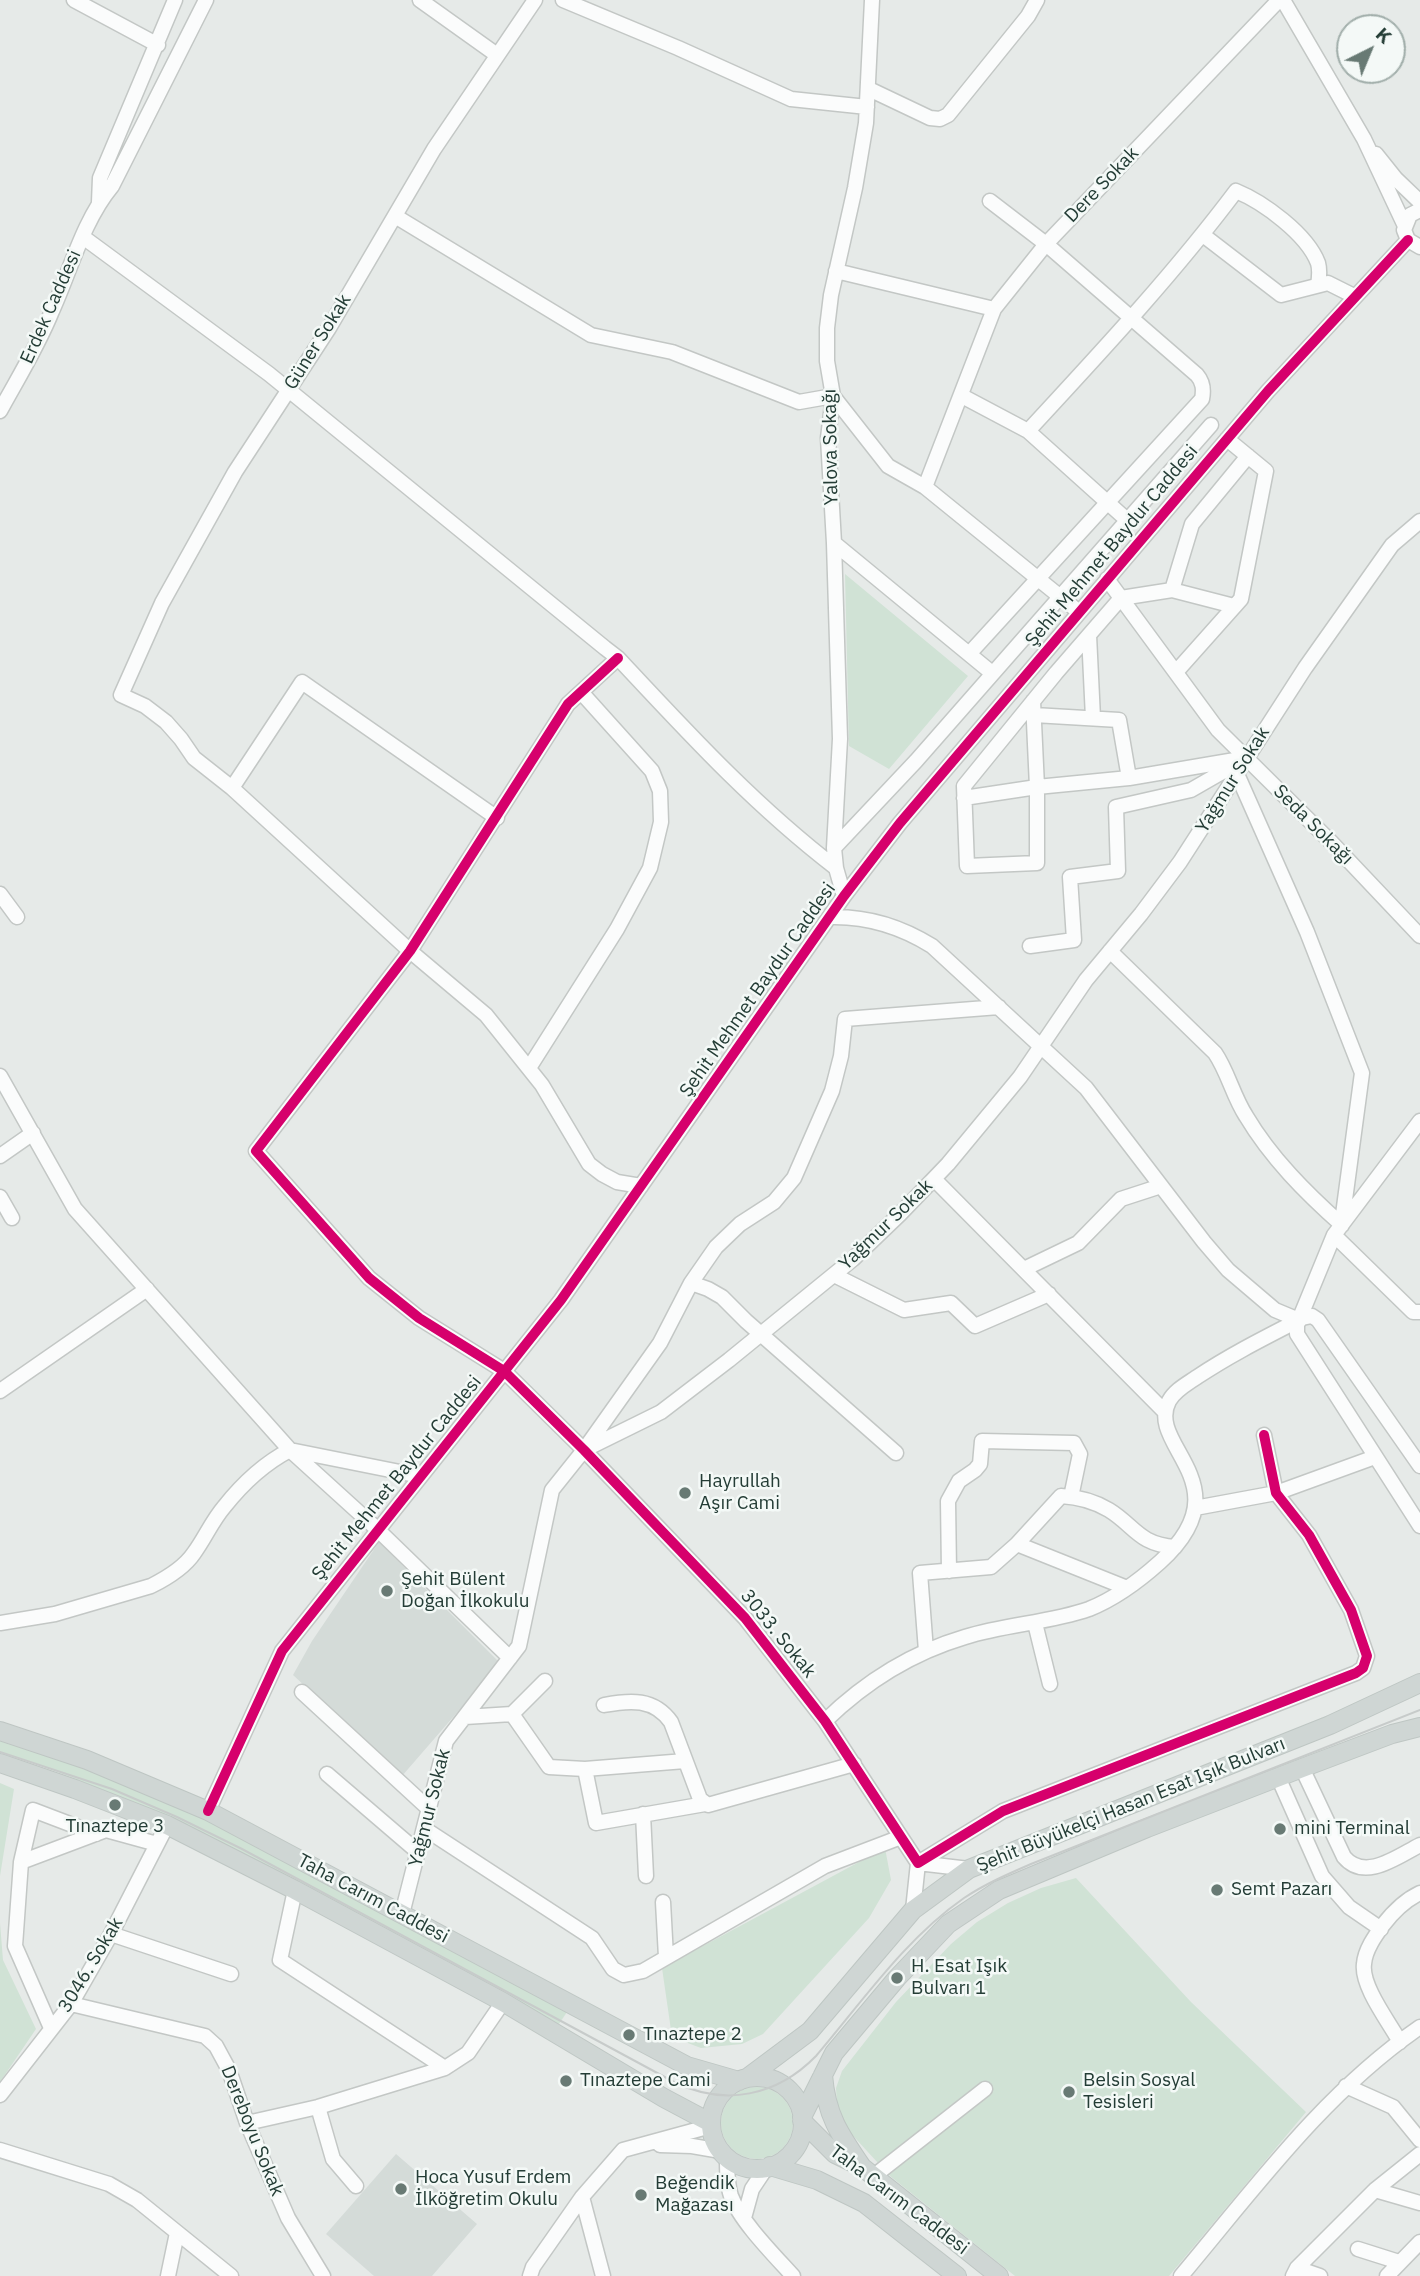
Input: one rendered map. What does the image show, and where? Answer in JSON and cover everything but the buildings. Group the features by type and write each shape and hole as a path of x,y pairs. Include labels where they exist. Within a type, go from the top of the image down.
{"main road":[{"path":"1392,1696 1420,1674"},
{"name":"Şehit Büyükelçi Hasan Esat Işık Bulvarı","path":"743,2079 810,2031 913,1910 969,1869 1317,1730 1420,1683"},
{"name":"Şehit Büyükelçi Hasan Esat Işık Bulvarı","path":"802,2119 834,2053 897,1978 948,1924 999,1890 1278,1777 1392,1734 1420,1727"},
{"name":"Taha Carım Caddesi","path":"0,1731 87,1760 208,1811 687,2066 743,2079"},
{"name":"Taha Carım Caddesi","path":"0,1763 167,1825 295,1890 503,2002 711,2124"},
{"path":"823,2075 835,2128 868,2172"},
{"path":"764,2077 785,2087 797,2101 802,2119 801,2134 794,2149 782,2161 768,2167 741,2166 724,2154 713,2137 711,2124 712,2112 719,2096 731,2084 743,2079 764,2077"},
{"name":"Taha Carım Caddesi","path":"802,2119 835,2154 868,2172 999,2276"},
{"name":"Taha Carım Caddesi","path":"768,2167 817,2180 864,2203 957,2276"}],"street":[{"path":"74,0 158,45"},
{"name":"Erdek Caddesi","path":"99,202 100,178 175,0"},
{"name":"Erdek Caddesi","path":"0,411 52,313 99,202 112,186 206,0"},
{"path":"419,0 497,55"},
{"name":"Güner Sokak","path":"232,788 194,758 166,722 145,706 121,695 176,577 235,472 329,328 434,149 536,0"},
{"path":"564,0 790,99 867,107"},
{"name":"Yalova Sokağı","path":"844,896 836,868 834,848 840,739 828,438 833,396 827,361 827,328 836,271 855,188 867,107 872,0"},
{"path":"869,89 930,118 948,116 1028,16 1037,0"},
{"path":"1281,0 1364,139 1405,224 1405,235 1414,243"},
{"name":"Dere Sokak","path":"925,487 995,309 1045,244 1281,0"},
{"path":"1364,139 1396,179 1420,202"},
{"path":"1028,431 1132,318 1203,235 1236,191 1255,199 1304,240 1319,265 1318,285"},
{"path":"969,654 1202,399 1203,393 1202,382 1197,374 1045,244 990,201"},
{"path":"1405,224 1410,215 1420,210"},
{"path":"395,216 591,335 672,352 799,402 833,396 888,466 925,487 1079,612"},
{"path":"1203,235 1281,295 1328,283 1354,296"},
{"path":"83,237 288,390 618,658 738,785 836,868"},
{"name":"Şehit Mehmet Baydur Caddesi","path":"208,1811 282,1651 561,1300 844,896 900,823 1227,439 1354,296 1414,243"},
{"path":"836,271 995,309"},
{"path":"962,396 1028,431 1127,520"},
{"path":"834,848 916,761 1212,425"},
{"path":"1176,672 1241,599 1266,471 1227,439"},
{"path":"1172,590 1192,524 1248,456"},
{"name":"Yağmur Sokak","path":"402,1914 446,1741 519,1646 552,1490 584,1450 661,1412 834,1275 877,1237 934,1179 997,1107 1042,1047 1086,980 1180,862 1305,667 1392,545 1420,521"},
{"path":"834,543 992,673"},
{"name":"Seda Sokağı","path":"1107,579 1219,730 1420,936"},
{"path":"1034,708 1037,863 967,866 964,786 1034,708 1089,635 1121,598 1172,590 1234,606"},
{"path":"1089,635 1093,718"},
{"path":"410,951 568,704 618,658"},
{"path":"497,818 302,682 232,788 410,951 486,1015 529,1068 590,1164 617,1182 641,1186"},
{"path":"529,1068 617,929 650,867 661,822 660,791 652,771 581,692"},
{"path":"1034,708 1119,720 1129,778"},
{"path":"964,797 1129,778 1247,758"},
{"path":"1030,946 1074,940 1070,877 1118,871 1115,807 1191,790 1247,758"},
{"path":"1237,774 1307,932 1362,1073 1338,1230 1298,1327"},
{"path":"0,894 17,917"},
{"path":"830,917 872,920 910,933 932,946 1087,1088 1215,1256 1240,1282 1298,1327 1420,1526"},
{"name":"3033. Sokak","path":"410,951 256,1151 385,1293 419,1318 504,1371 746,1618 825,1721 918,1863"},
{"path":"1110,951 1215,1053 1246,1117 1269,1150 1413,1312 1420,1312"},
{"path":"584,1450 660,1343 691,1283 723,1238 774,1202 794,1178 832,1091 841,1056 845,1019 999,1007"},
{"path":"2,1083 75,1209 290,1450 510,1658"},
{"path":"1338,1230 1420,1121"},
{"path":"0,1156 33,1133"},
{"path":"934,1179 1165,1412"},
{"path":"1024,1269 1078,1243 1121,1199 1161,1186"},
{"path":"0,1198 12,1218"},
{"path":"834,1275 904,1310 951,1303 975,1326 1049,1294"},
{"path":"691,1283 716,1293 896,1453"},
{"path":"0,1391 147,1290"},
{"path":"825,1721 872,1681 926,1651 966,1636 1035,1623 1090,1608 1127,1588 1156,1566 1186,1531 1195,1508 1193,1479 1165,1422 1165,1412 1170,1400 1178,1390 1233,1353 1298,1327 1308,1316 1318,1320 1418,1458"},
{"path":"918,1863 1003,1811 1360,1671 1365,1664 1366,1652 1351,1610 1309,1535 1276,1493 1264,1435"},
{"path":"949,1571 948,1501 959,1481 978,1467 982,1441 1074,1444 1080,1454 1071,1497"},
{"path":"0,1623 55,1614 151,1586 163,1580 194,1554 212,1522 245,1483 264,1465 290,1450 420,1476"},
{"path":"1195,1508 1276,1493 1376,1457"},
{"path":"926,1651 920,1573 990,1567 1017,1544 1061,1496 1089,1501 1108,1509 1147,1541 1175,1547"},
{"path":"1017,1544 1127,1588"},
{"path":"1035,1623 1050,1684"},
{"path":"465,1717 512,1714 545,1681"},
{"path":"302,1692 429,1809"},
{"path":"604,1705 636,1701 658,1708 671,1722 700,1799 705,1804"},
{"path":"512,1714 549,1767 585,1769 685,1762"},
{"path":"585,1769 596,1822 711,1804 854,1764"},
{"path":"1302,1768 1344,1857 1353,1865 1371,1868 1420,1845"},
{"path":"327,1774 418,1852"},
{"path":"1278,1777 1322,1876 1349,1907 1381,1929"},
{"path":"51,2028 15,1946 21,1862 33,1810 96,1834"},
{"path":"643,1814 646,1876"},
{"name":"3046. Sokak","path":"0,2095 71,2004 111,1934 167,1825"},
{"path":"425,1829 592,1938 613,1969 620,1974 629,1975 638,1973 825,1866 901,1836"},
{"path":"21,1862 106,1830 157,1844"},
{"path":"918,1863 969,1869"},
{"path":"913,1910 918,1863"},
{"path":"295,1890 280,1960 445,2068"},
{"path":"1400,2042 1367,1986 1364,1974 1366,1954 1396,1911 1420,1893"},
{"path":"663,1902 666,1957"},
{"path":"111,1934 231,1974"},
{"path":"247,2123 318,2107 445,2068 468,2053 503,2002"},
{"name":"Dereboyu Sokak","path":"71,2004 205,2036 216,2046 229,2070 247,2123 288,2218 323,2276"},
{"path":"1181,2276 1324,2107 1420,2027"},
{"path":"1346,2086 1393,2107 1420,2140"},
{"path":"868,2172 985,2089"},
{"path":"318,2107 333,2159 356,2186"},
{"path":"515,2276 532,2272 582,2197 623,2150 711,2124"},
{"path":"623,2150 678,2145 724,2154 730,2194 744,2218 793,2276"},
{"path":"0,2150 109,2184 137,2200 232,2276"},
{"path":"1295,2272 1375,2190 1420,2154"},
{"path":"744,2218 752,2189 768,2167"},
{"path":"1375,2190 1420,2203"},
{"path":"582,2197 603,2276"},
{"path":"168,2276 177,2233"},
{"path":"1387,2276 1420,2242"},
{"path":"1358,2249 1399,2262"},
{"path":"1295,2272 1320,2276"}],"shaded area":[{"path":"379,1542 500,1663 402,1776 293,1675 312,1641"},
{"name":"Hoca Yusuf Erdem İlköğretim Okulu","path":"396,2154 477,2224 432,2276 374,2276 326,2234"}],"green space":[{"path":"845,574 968,676 889,769 849,746"},
{"path":"0,1738 70,1762 209,1821 567,2012 557,2027 354,1912 216,1841 73,1778 0,1752"},
{"path":"0,1783 14,1789 0,1876"},
{"path":"885,1848 891,1880 869,1918 763,2034 742,2044 701,2048 672,2037 662,1968"},
{"path":"1076,1878 1191,2002 1306,2112 1169,2276 1015,2276 890,2176 844,2126 837,2105 836,2088 842,2071 896,2002 951,1944 977,1922 1008,1903 1041,1888"},
{"path":"0,1923 3,1960 36,2029 0,2082"},
{"path":"757,2087 777,2093 787,2103 793,2123 787,2143 777,2153 757,2159 737,2153 727,2143 721,2123 727,2103 737,2093"}],"tram line":[{"path":"0,1752 112,1789 177,1817 242,1849 674,2082 693,2090 731,2095 767,2088 801,2070 922,1932 980,1888 1031,1864 1420,1710"}],"cycle path":[{"path":"208,1811 282,1651 561,1300 844,896 900,823 1268,391 1408,240"},
{"path":"618,658 568,704 410,951 256,1151 369,1278 419,1318 504,1371 745,1618 825,1721 918,1863 1003,1811 1363,1668 1367,1656 1351,1610 1309,1535 1276,1493 1264,1435"}],"place":[{"name":"Hayrullah Aşır Cami","path":"685,1493"},
{"name":"Şehit Bülent Doğan İlkokulu","path":"387,1591"},
{"name":"Tınaztepe 3","path":"115,1805"},
{"name":"mini Terminal","path":"1280,1829"},
{"name":"Semt Pazarı","path":"1217,1890"},
{"name":"H. Esat Işık Bulvarı 1","path":"897,1978"},
{"name":"Tınaztepe 2","path":"629,2035"},
{"name":"Tınaztepe Cami","path":"566,2081"},
{"name":"Belsin Sosyal Tesisleri","path":"1069,2092"},
{"name":"Hoca Yusuf Erdem İlköğretim Okulu","path":"401,2189"},
{"name":"Beğendik Mağazası","path":"641,2195"}]}
